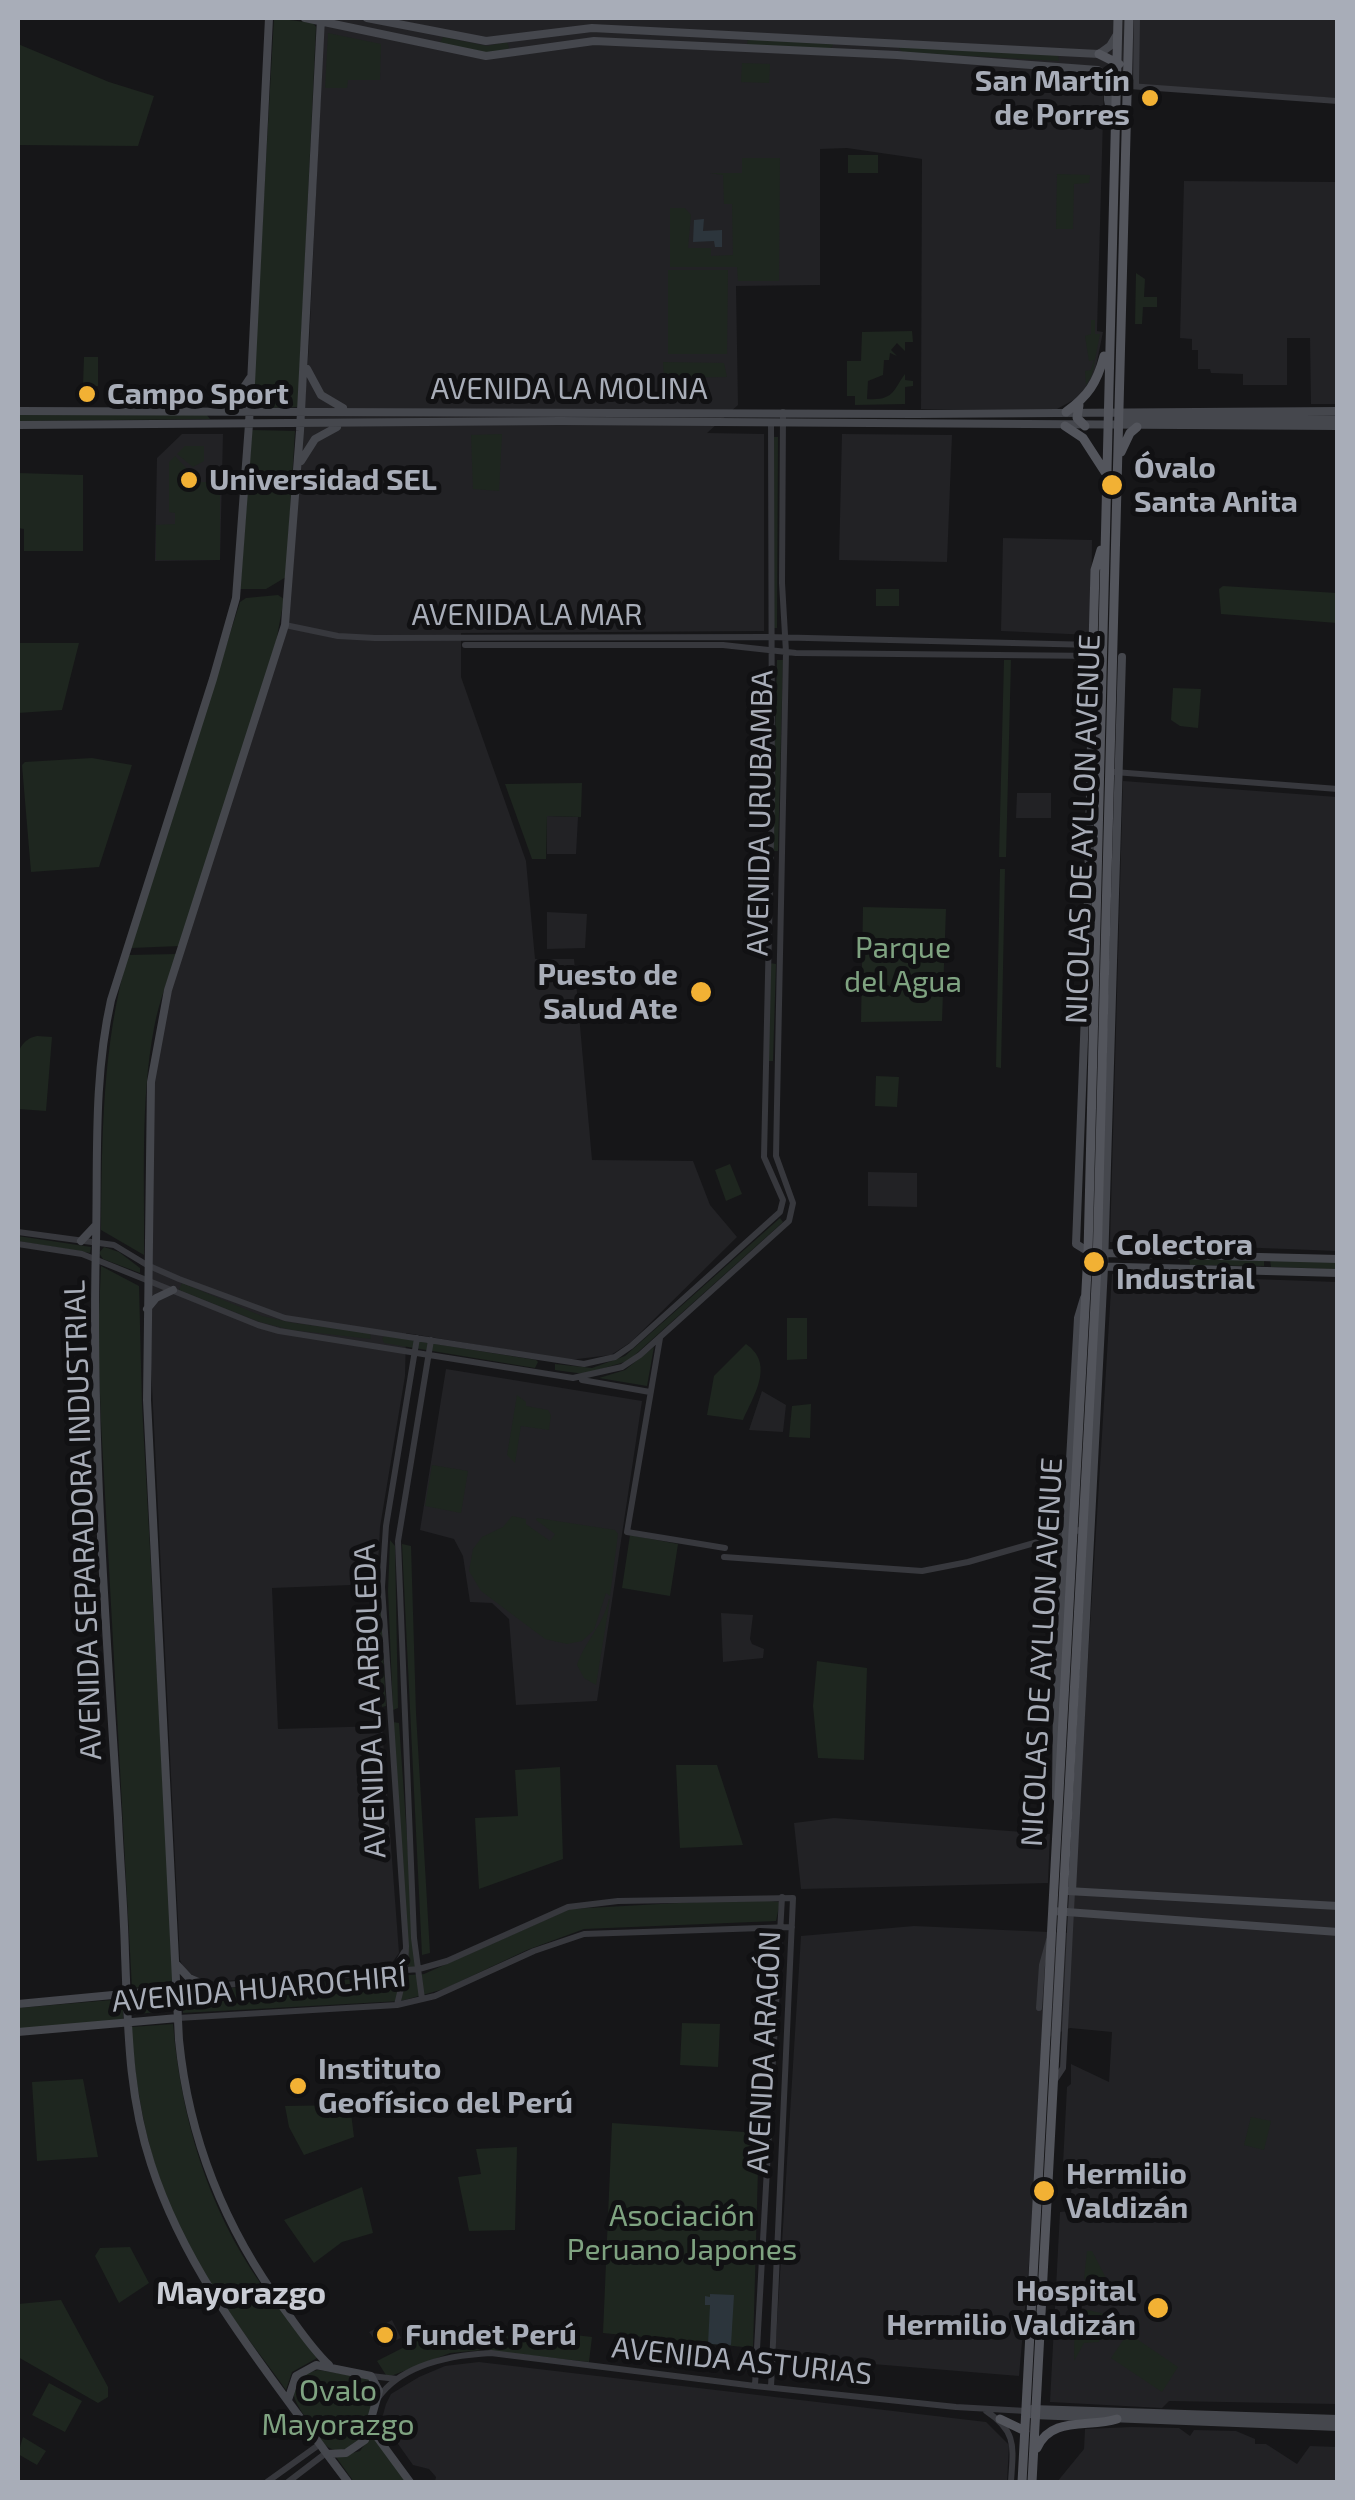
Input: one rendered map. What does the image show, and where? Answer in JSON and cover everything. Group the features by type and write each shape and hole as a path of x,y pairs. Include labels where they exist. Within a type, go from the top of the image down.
{"main road":[{"name":"AVENIDA SEPARADORA INDUSTRIAL","path":"269,18 250,410 233,614 115,984 102,1040 94,1389 127,2022 136,2110 169,2214 199,2273 288,2400"},
{"path":"305,18 486,56 594,41 1080,68 1106,74 1108,107 1115,132"},
{"path":"367,18 486,42 592,28 1082,52 1117,62 1128,73"},
{"name":"NICOLAS DE AYLLON AVENUE","path":"1096,1252 1076,1244 1104,542 1118,18"},
{"name":"NICOLAS DE AYLLON AVENUE","path":"1022,2482 1025,2431 1032,2412 1055,2080 1096,1266 1099,946 1118,654 1116,534 1132,86 1128,73 1128,18"},
{"path":"321,19 302,410 285,625 162,1013 152,1082 147,1400 176,1989 189,2109 216,2196 266,2285 332,2368"},
{"path":"1099,54 1110,46 1117,31"},
{"path":"896,55 898,42"},
{"path":"1066,67 1061,60 1067,51"},
{"path":"1080,68 1086,62 1082,52"},
{"path":"1106,160 1114,169"},
{"path":"1105,473 1083,438 1061,420 1098,377 1108,339"},
{"path":"304,351 308,376 321,395 352,410"},
{"path":"219,410 236,400 252,374"},
{"path":"1108,385 1120,385"},
{"path":"1074,409 1076,418 1085,426"},
{"name":"AVENIDA LA MOLINA","path":"18,425 454,423 546,416 994,414 1074,409 1107,412 1119,419"},
{"path":"194,424 213,421 207,410"},
{"name":"AVENIDA LA MOLINA","path":"18,411 454,411 771,423 1106,426"},
{"path":"454,411 454,423"},
{"path":"1044,412 1044,426"},
{"path":"845,414 845,424"},
{"path":"993,426 994,414"},
{"path":"1119,419 1337,421"},
{"path":"1119,419 1137,427 1337,421"},
{"path":"1106,426 1119,419 1337,421"},
{"path":"297,475 304,454 316,439 331,429 350,424"},
{"path":"1118,459 1125,440 1137,427"},
{"path":"1116,534 1124,547"},
{"name":"NICOLAS DE AYLLON AVENUE","path":"1063,1891 1074,1531 1096,1266 1111,962 1109,772 1097,650"},
{"path":"1088,916 1099,946 1111,962"},
{"path":"81,1240 96,1226"},
{"path":"1096,1252 1338,1259"},
{"path":"1188,1254 1188,1270"},
{"path":"1268,1272 1269,1257"},
{"path":"1096,1266 1338,1273"},
{"name":"NICOLAS DE AYLLON AVENUE","path":"1063,1891 1059,1818 1086,1294 1096,1266"},
{"path":"147,1309 160,1296 174,1290"},
{"path":"1063,1891 1338,1906"},
{"path":"1062,1912 1338,1932"},
{"name":"NICOLAS DE AYLLON AVENUE","path":"1032,2482 1039,2097 1058,1988 1052,1934 1062,1912"},
{"path":"176,1962 189,1978 205,1986"},
{"path":"18,2004 176,1989"},
{"name":"AVENIDA HUAROCHIRÍ","path":"18,2032 178,2018"},
{"path":"327,2453 346,2453 360,2446 378,2399 378,2385 372,2376 316,2365 302,2370 292,2382 288,2400 348,2482"},
{"path":"1032,2412 1117,2419 1338,2419"},
{"path":"1032,2412 1338,2427"},
{"path":"1000,2419 1025,2431"},
{"path":"1033,2460 1044,2435 1054,2427 1098,2425 1117,2419"},
{"path":"372,2422 377,2437 410,2482"}],"street":[{"name":"NICOLAS DE AYLLON AVENUE","path":"1132,86 1137,18"},
{"path":"1132,86 1338,101"},
{"name":"AVENIDA URUBAMBA","path":"430,1340 572,1363 616,1357 783,1208 764,1157 772,649 771,412"},
{"name":"AVENIDA URUBAMBA","path":"660,1337 789,1220 793,1212 776,1156 786,652 782,582 783,412"},
{"name":"AVENIDA LA MAR","path":"285,625 338,636 706,645 786,652 1075,655 1097,650"},
{"name":"AVENIDA LA MAR","path":"465,641 771,637 1033,642 1080,644 1097,650"},
{"path":"1033,642 1034,655"},
{"path":"1075,655 1080,644"},
{"path":"1109,772 1338,789"},
{"path":"18,1232 114,1245 179,1279 285,1318 430,1340"},
{"path":"18,1244 69,1250 96,1258 258,1325 650,1392"},
{"path":"174,1290 179,1279"},
{"path":"573,1378 622,1368 660,1337"},
{"path":"660,1337 627,1532 724,1552 922,1571 968,1562 1074,1531"},
{"name":"AVENIDA LA ARBOLEDA","path":"396,2004 405,1972 406,1946 382,1587 389,1508 416,1338"},
{"name":"AVENIDA LA ARBOLEDA","path":"422,1999 414,1938 398,1556 430,1340"},
{"name":"AVENIDA ARAGÓN","path":"755,2386 782,1897"},
{"name":"AVENIDA HUAROCHIRÍ","path":"176,1989 419,1970 448,1961 568,1907 618,1900 794,1898"},
{"name":"AVENIDA ARAGÓN","path":"771,2387 794,1898"},
{"name":"AVENIDA HUAROCHIRÍ","path":"178,2018 422,1999 584,1934 792,1927"},
{"name":"NICOLAS DE AYLLON AVENUE","path":"1039,2008 1042,1964 1052,1934"},
{"path":"383,1974 396,1966 406,1946"},
{"path":"1055,2080 1062,2068 1058,1988"},
{"name":"AVENIDA ASTURIAS","path":"378,2399 398,2379 438,2361 464,2354 491,2354 755,2386 1032,2412"},
{"name":"AVENIDA ASTURIAS","path":"372,2376 398,2379"},
{"path":"986,2410 1000,2419 1012,2438 1011,2482"},
{"path":"267,2482 320,2444"},
{"path":"288,2482 327,2453"}],"shaded area":[{"path":"324,18 1337,18 1337,98 1104,83 1097,331 1103,332 1093,381 1079,397 1057,409 921,409 922,159 847,148 820,149 820,285 736,286 738,405 707,433 764,434 764,631 461,633 461,677 526,861 535,959 574,959 592,1160 693,1161 710,1205 737,1237 631,1342 611,1355 569,1360 406,1333 405,1376 380,1527 377,1584 272,1588 278,1729 382,1726 399,1953 389,1967 369,1972 206,1982 185,1971 180,1960 149,1324 154,1081 169,998 288,621 309,345"},
{"path":"1184,181 1337,182 1337,404 1311,404 1310,338 1287,338 1287,385 1243,385 1243,374 1198,369 1198,350 1192,350 1192,339 1180,338"},
{"path":"704,219 703,231 722,230 722,247 715,247 714,241 693,242 694,220"},
{"name":"Universidad SEL","path":"182,434 223,434 220,560 155,561 157,458"},
{"path":"842,434 952,435 947,562 839,560"},
{"path":"1003,538 1092,540 1091,635 1001,631"},
{"path":"1123,781 1337,797 1337,1251 1110,1242"},
{"path":"1017,793 1051,793 1051,818 1016,818"},
{"path":"547,816 578,817 576,854 547,854"},
{"path":"547,912 587,914 585,948 547,949"},
{"path":"868,1172 917,1173 917,1207 868,1206"},
{"path":"1112,1274 1337,1282 1337,2404 1169,2401 1162,2408 1050,2402 1060,2212 1070,2211 1073,2165 1063,2164 1067,2087 1071,2084 1071,2064 1109,2082 1112,2032 1070,2028 1049,2037 1019,2376 775,2356 801,1936 914,1926 1071,1933"},
{"path":"446,1369 642,1401 597,1701 516,1705 509,1619 492,1603 470,1602 463,1556 454,1539 420,1530"},
{"path":"762,1391 786,1405 783,1432 749,1430"},
{"path":"721,1613 753,1615 750,1639 764,1649 763,1658 723,1662"},
{"path":"834,1818 1050,1834 1048,1883 801,1889 794,1823"},
{"path":"734,2295 731,2345 708,2344 710,2305 705,2305 705,2296"},
{"name":"Fundet Perú","path":"392,2320 401,2338 380,2347 369,2332"},
{"path":"479,2362 986,2422 1009,2445 1007,2482 435,2482 436,2477 429,2469 413,2465 386,2427 386,2404 391,2394 419,2377 445,2366"},
{"path":"1179,2428 1190,2436 1194,2430 1236,2431 1297,2464 1310,2446 1337,2447 1337,2482 1057,2482 1084,2449 1085,2429"}],"green space":[{"path":"274,18 313,23 316,27 298,407 252,408"},
{"path":"328,33 381,44 380,80 348,80 347,88 325,88"},
{"path":"443,37 487,46 507,42 509,47 488,53 439,44"},
{"path":"748,38 833,44 831,49 747,45"},
{"path":"18,44 154,96 138,146 18,145"},
{"path":"901,44 1058,55 1059,61 902,52"},
{"path":"742,63 770,64 769,83 741,82"},
{"path":"848,155 878,155 878,173 848,173"},
{"path":"742,158 780,158 779,281 738,281 737,267 670,267 670,208 685,208 691,215 688,248 711,248 711,256 733,255 732,204 724,204 723,175 710,173 742,173"},
{"path":"1057,174 1090,175 1089,183 1074,184 1073,229 1056,229"},
{"path":"668,270 728,270 727,354 668,354"},
{"path":"1136,273 1145,279 1144,297 1157,297 1157,307 1143,307 1142,324 1135,324"},
{"path":"1091,320 1095,320 1095,334 1100,334 1092,375 1086,385 1085,371 1091,370 1094,360 1089,361 1085,336 1091,334"},
{"path":"912,331 913,342 905,342 905,351 897,343 891,350 897,356 890,353 889,360 884,360 883,375 868,381 867,399 883,398 892,393 905,374 905,380 913,381 913,386 905,387 905,404 855,405 855,396 847,396 847,361 861,361 862,332"},
{"path":"84,357 98,357 98,386 83,386"},
{"path":"663,362 724,363 727,377 664,378"},
{"path":"206,414 210,419 18,421 18,415"},
{"path":"252,430 295,431 286,577 266,589 240,589"},
{"path":"502,434 499,491 473,489 471,435"},
{"path":"773,437 778,437 777,628 772,628"},
{"path":"185,446 204,446 204,461 193,467 177,454"},
{"path":"175,456 187,469 187,482 211,482 211,490 220,490 220,560 156,560 156,525 175,524 175,513 169,512 169,462"},
{"path":"18,473 83,475 83,551 24,551 24,529 18,528"},
{"path":"1223,586 1337,593 1337,623 1221,614 1219,589"},
{"path":"876,589 899,589 899,606 876,606"},
{"path":"278,595 284,599 276,642 180,946 131,948 240,602"},
{"path":"18,643 79,643 62,710 18,713"},
{"path":"777,660 783,660 778,851 772,851"},
{"path":"1004,660 1011,660 1006,857 999,857"},
{"path":"1173,688 1201,689 1198,728 1180,726 1171,720"},
{"path":"92,758 132,765 99,867 31,872 22,765"},
{"path":"582,783 581,817 547,816 546,859 532,859 505,784"},
{"path":"1000,869 1005,869 1001,1068 996,1067"},
{"name":"Parque del Agua","path":"863,907 946,909 942,1021 861,1022"},
{"path":"177,954 158,1009 150,1056 144,1141 144,1255 101,1230 108,1057 128,955"},
{"path":"769,963 776,964 773,1061 769,1061"},
{"path":"52,1037 46,1111 18,1109 18,1055 28,1040"},
{"path":"876,1076 899,1077 897,1107 875,1106"},
{"path":"730,1164 742,1194 726,1201 715,1170"},
{"path":"780,1218 783,1222 628,1361 584,1374 555,1370 555,1364 592,1368 625,1356"},
{"path":"18,1236 91,1247 90,1253 18,1241"},
{"path":"104,1247 119,1252 140,1268 140,1273 103,1259 99,1253"},
{"path":"1189,1258 1264,1261 1264,1266 1190,1265"},
{"path":"1270,1260 1337,1262 1337,1269 1271,1267"},
{"path":"101,1266 139,1286 174,1984 132,1988 101,1422"},
{"path":"182,1283 262,1316 370,1333 371,1339 292,1330 260,1322 179,1290"},
{"path":"787,1318 807,1318 807,1359 787,1360"},
{"path":"385,1336 538,1362 535,1368 384,1343"},
{"path":"746,1344 755,1352 761,1370 743,1420 707,1415 714,1376"},
{"path":"654,1347 647,1386 599,1378 625,1370"},
{"path":"517,1395 526,1406 548,1410 551,1415 549,1430 521,1426 515,1463 507,1455"},
{"path":"811,1404 810,1438 789,1437 792,1406"},
{"path":"432,1465 468,1471 461,1513 425,1506"},
{"path":"512,1516 526,1519 526,1524 550,1541 555,1534 537,1518 615,1530 618,1534 610,1596 606,1593 594,1630 582,1641 567,1644 545,1639 481,1591 469,1571 473,1549 482,1537 503,1527"},
{"path":"630,1535 678,1544 670,1596 622,1588"},
{"path":"390,1540 395,1546 398,1708 393,1710 388,1591"},
{"path":"402,1544 411,1546 430,1953 422,1955"},
{"path":"380,1597 386,1706 382,1707 376,1598"},
{"path":"609,1599 596,1685 584,1678 577,1665"},
{"path":"817,1661 867,1668 864,1760 818,1758 813,1706"},
{"path":"393,1722 399,1723 416,1967 409,1967"},
{"path":"676,1765 717,1765 743,1845 680,1848"},
{"path":"560,1767 563,1859 479,1889 475,1818 518,1816 515,1770"},
{"path":"750,1899 780,1902 776,1921 584,1929 527,1950 444,1989 401,2001 183,2013 182,1997 187,1991 424,1974 570,1909"},
{"path":"167,1993 172,1997 172,2006 167,2011 138,2014 132,2009 136,1996"},
{"path":"123,1999 123,2021 18,2030 18,2008"},
{"path":"682,2023 720,2024 718,2067 680,2065"},
{"path":"173,2024 190,2127 226,2224 261,2284 319,2357 292,2372 286,2390 197,2264 159,2179 143,2119 131,2027"},
{"path":"83,2079 98,2157 37,2161 32,2082"},
{"path":"350,2105 354,2137 304,2155 289,2127 285,2106"},
{"path":"1251,2117 1271,2121 1264,2150 1244,2145"},
{"name":"Asociación Peruano Japones","path":"612,2123 759,2133 753,2348 603,2333"},
{"path":"517,2147 515,2230 469,2231 458,2177 481,2174 476,2149"},
{"path":"362,2187 373,2233 342,2242 314,2263 284,2220"},
{"path":"130,2247 149,2283 119,2303 95,2256 100,2248"},
{"path":"1087,2251 1092,2251 1107,2280 1104,2282 1084,2279"},
{"path":"61,2300 108,2387 108,2397 98,2403 18,2357 18,2304"},
{"path":"1075,2307 1105,2314 1099,2342 1084,2343 1074,2361"},
{"path":"492,2325 592,2337 589,2362 483,2350 450,2353 391,2376 377,2361 428,2335"},
{"path":"1128,2333 1178,2367 1162,2392 1111,2358"},
{"name":"Ovalo Mayorazgo","path":"318,2370 369,2378 375,2391 366,2432 346,2449 331,2449 323,2443 295,2398 294,2384"},
{"path":"49,2383 82,2401 65,2432 32,2415"},
{"path":"372,2434 410,2482 354,2482 336,2457 360,2451"},
{"path":"23,2437 46,2451 37,2465 18,2454"}],"place":[{"name":"San Martín de Porres","path":"1150,98"},
{"name":"Campo Sport","path":"87,394"},
{"name":"Universidad SEL","path":"189,480"},
{"name":"Óvalo Santa Anita","path":"1112,485"},
{"name":"Puesto de Salud Ate","path":"701,992"},
{"name":"Colectora Industrial","path":"1094,1262"},
{"name":"Instituto Geofísico del Perú","path":"298,2086"},
{"name":"Hermilio Valdizán","path":"1044,2191"},
{"name":"Hospital Hermilio Valdizán","path":"1158,2308"},
{"name":"Fundet Perú","path":"385,2335"}],"district":[{"name":"Mayorazgo","path":"241,2293"}]}
